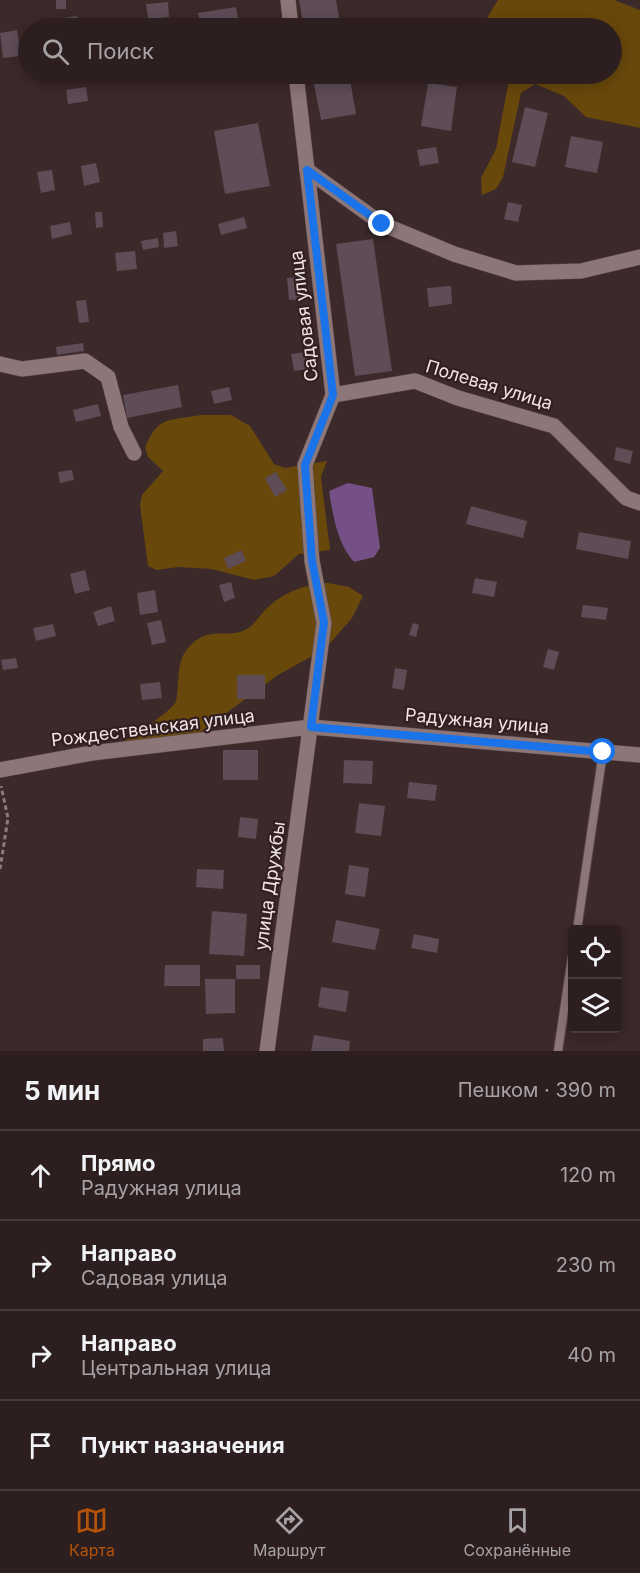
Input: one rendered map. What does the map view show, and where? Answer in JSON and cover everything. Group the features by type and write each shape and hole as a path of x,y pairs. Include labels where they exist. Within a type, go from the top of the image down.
{"street":[{"path":"288,0 290,18"},
{"name":"Садовая улица","path":"297,84 333,395 305,465 312,561 324,622 311,727"},
{"path":"307,170 382,224 454,254 516,273 581,271 640,257"},
{"path":"0,364 22,369 85,361 93,366 108,376 121,427 134,453"},
{"name":"Полевая улица","path":"333,395 416,381 458,398 554,426 627,498 640,503"},
{"name":"Радужная улица","path":"311,727 640,755"},
{"name":"Рождественская улица","path":"0,770 92,753 311,727"},
{"name":"улица Дружбы","path":"267,1051 311,727"}],"lane":[{"path":"578,925 603,752"},
{"path":"558,1051 569,979"}],"path":[{"path":"0,783 8,818 0,869"}],"shaded area":[{"path":"498,0 614,0 640,10 640,128 586,117 564,96 535,84 622,84 622,18 487,18"},
{"path":"508,84 535,84 521,93 503,177 496,189 482,195 481,178 496,149"},
{"path":"201,415 231,415 250,426 274,464 285,468 327,461 321,477 330,550 299,554 274,576 254,580 212,569 178,567 157,570 148,566 140,505 142,495 163,471 148,457 145,448 155,430 166,421"},
{"path":"348,483 372,488 380,548 374,557 354,562 340,538 329,491"},
{"path":"328,583 349,587 363,596 352,618 325,649 278,675 175,751 115,748 173,706 176,701 181,660 195,641 210,634 233,633 247,629 266,609 287,594 302,588"}],"building":[{"path":"56,0 66,0 66,9 56,9"},
{"path":"299,0 336,0 339,18 302,18"},
{"path":"168,2 169,17 148,18 146,4"},
{"path":"236,7 238,18 199,18 198,13"},
{"path":"17,30 18,56 3,58 0,33"},
{"path":"314,84 351,84 356,114 321,120"},
{"path":"428,84 457,87 451,131 421,126"},
{"path":"86,87 88,101 68,104 66,90"},
{"path":"525,107 548,113 535,167 512,162"},
{"path":"258,123 270,186 225,194 214,131"},
{"path":"571,136 603,142 597,173 565,167"},
{"path":"436,147 439,163 420,166 417,150"},
{"path":"96,163 100,182 84,186 81,166"},
{"path":"52,170 55,190 41,193 37,172"},
{"path":"508,202 522,205 518,222 504,219"},
{"path":"95,212 102,212 103,227 96,228"},
{"path":"244,217 247,228 221,235 218,224"},
{"path":"70,222 72,234 52,239 50,226"},
{"path":"176,231 178,246 164,248 163,233"},
{"path":"158,238 159,247 143,250 141,241"},
{"path":"373,239 392,371 355,376 336,244"},
{"path":"135,251 137,269 117,271 115,253"},
{"path":"305,277 307,299 289,300 287,278"},
{"path":"451,286 452,304 429,307 427,288"},
{"path":"86,300 89,322 79,323 76,301"},
{"path":"83,343 84,351 57,355 56,347"},
{"path":"306,352 309,369 294,371 291,354"},
{"path":"178,385 182,407 127,418 123,395"},
{"path":"229,387 232,400 214,404 211,391"},
{"path":"98,404 101,416 76,422 73,410"},
{"path":"616,447 633,451 630,464 614,460"},
{"path":"72,470 74,480 60,483 58,472"},
{"path":"276,472 287,490 275,497 265,478"},
{"path":"471,506 527,521 523,538 466,524"},
{"path":"579,532 631,541 628,559 576,549"},
{"path":"242,550 246,561 228,569 224,558"},
{"path":"85,570 90,590 75,594 70,574"},
{"path":"475,578 497,582 494,597 472,593"},
{"path":"231,582 235,598 224,602 219,585"},
{"path":"155,590 158,612 140,615 137,593"},
{"path":"583,605 608,608 606,620 581,617"},
{"path":"111,606 115,621 98,626 93,612"},
{"path":"161,620 166,642 152,645 147,623"},
{"path":"413,623 419,625 416,637 409,635"},
{"path":"53,624 56,636 36,641 33,628"},
{"path":"548,649 559,652 554,670 543,667"},
{"path":"16,658 18,668 3,670 1,660"},
{"path":"395,668 407,670 404,690 392,688"},
{"path":"237,675 265,675 265,699 237,699"},
{"path":"160,682 162,698 142,700 140,684"},
{"path":"223,750 258,750 258,780 223,780"},
{"path":"344,760 373,761 372,784 343,783"},
{"path":"409,782 437,785 435,801 407,798"},
{"path":"359,803 385,806 381,836 355,833"},
{"path":"240,817 258,819 256,839 238,837"},
{"path":"349,865 369,868 365,897 345,894"},
{"path":"197,869 224,870 223,889 196,887"},
{"path":"212,911 247,914 244,956 209,954"},
{"path":"336,920 380,929 375,950 332,942"},
{"path":"414,934 439,939 437,953 411,948"},
{"path":"165,965 200,965 200,986 164,986"},
{"path":"236,965 260,965 260,979 236,979"},
{"path":"205,979 235,979 235,1013 206,1014"},
{"path":"321,987 349,991 346,1012 318,1007"},
{"path":"314,1035 350,1041 349,1051 311,1051"},
{"path":"223,1038 224,1051 203,1051 203,1039"}],"route":[{"path":"382,224 307,170 333,395 305,465 312,561 324,622 311,727 603,752"}]}
